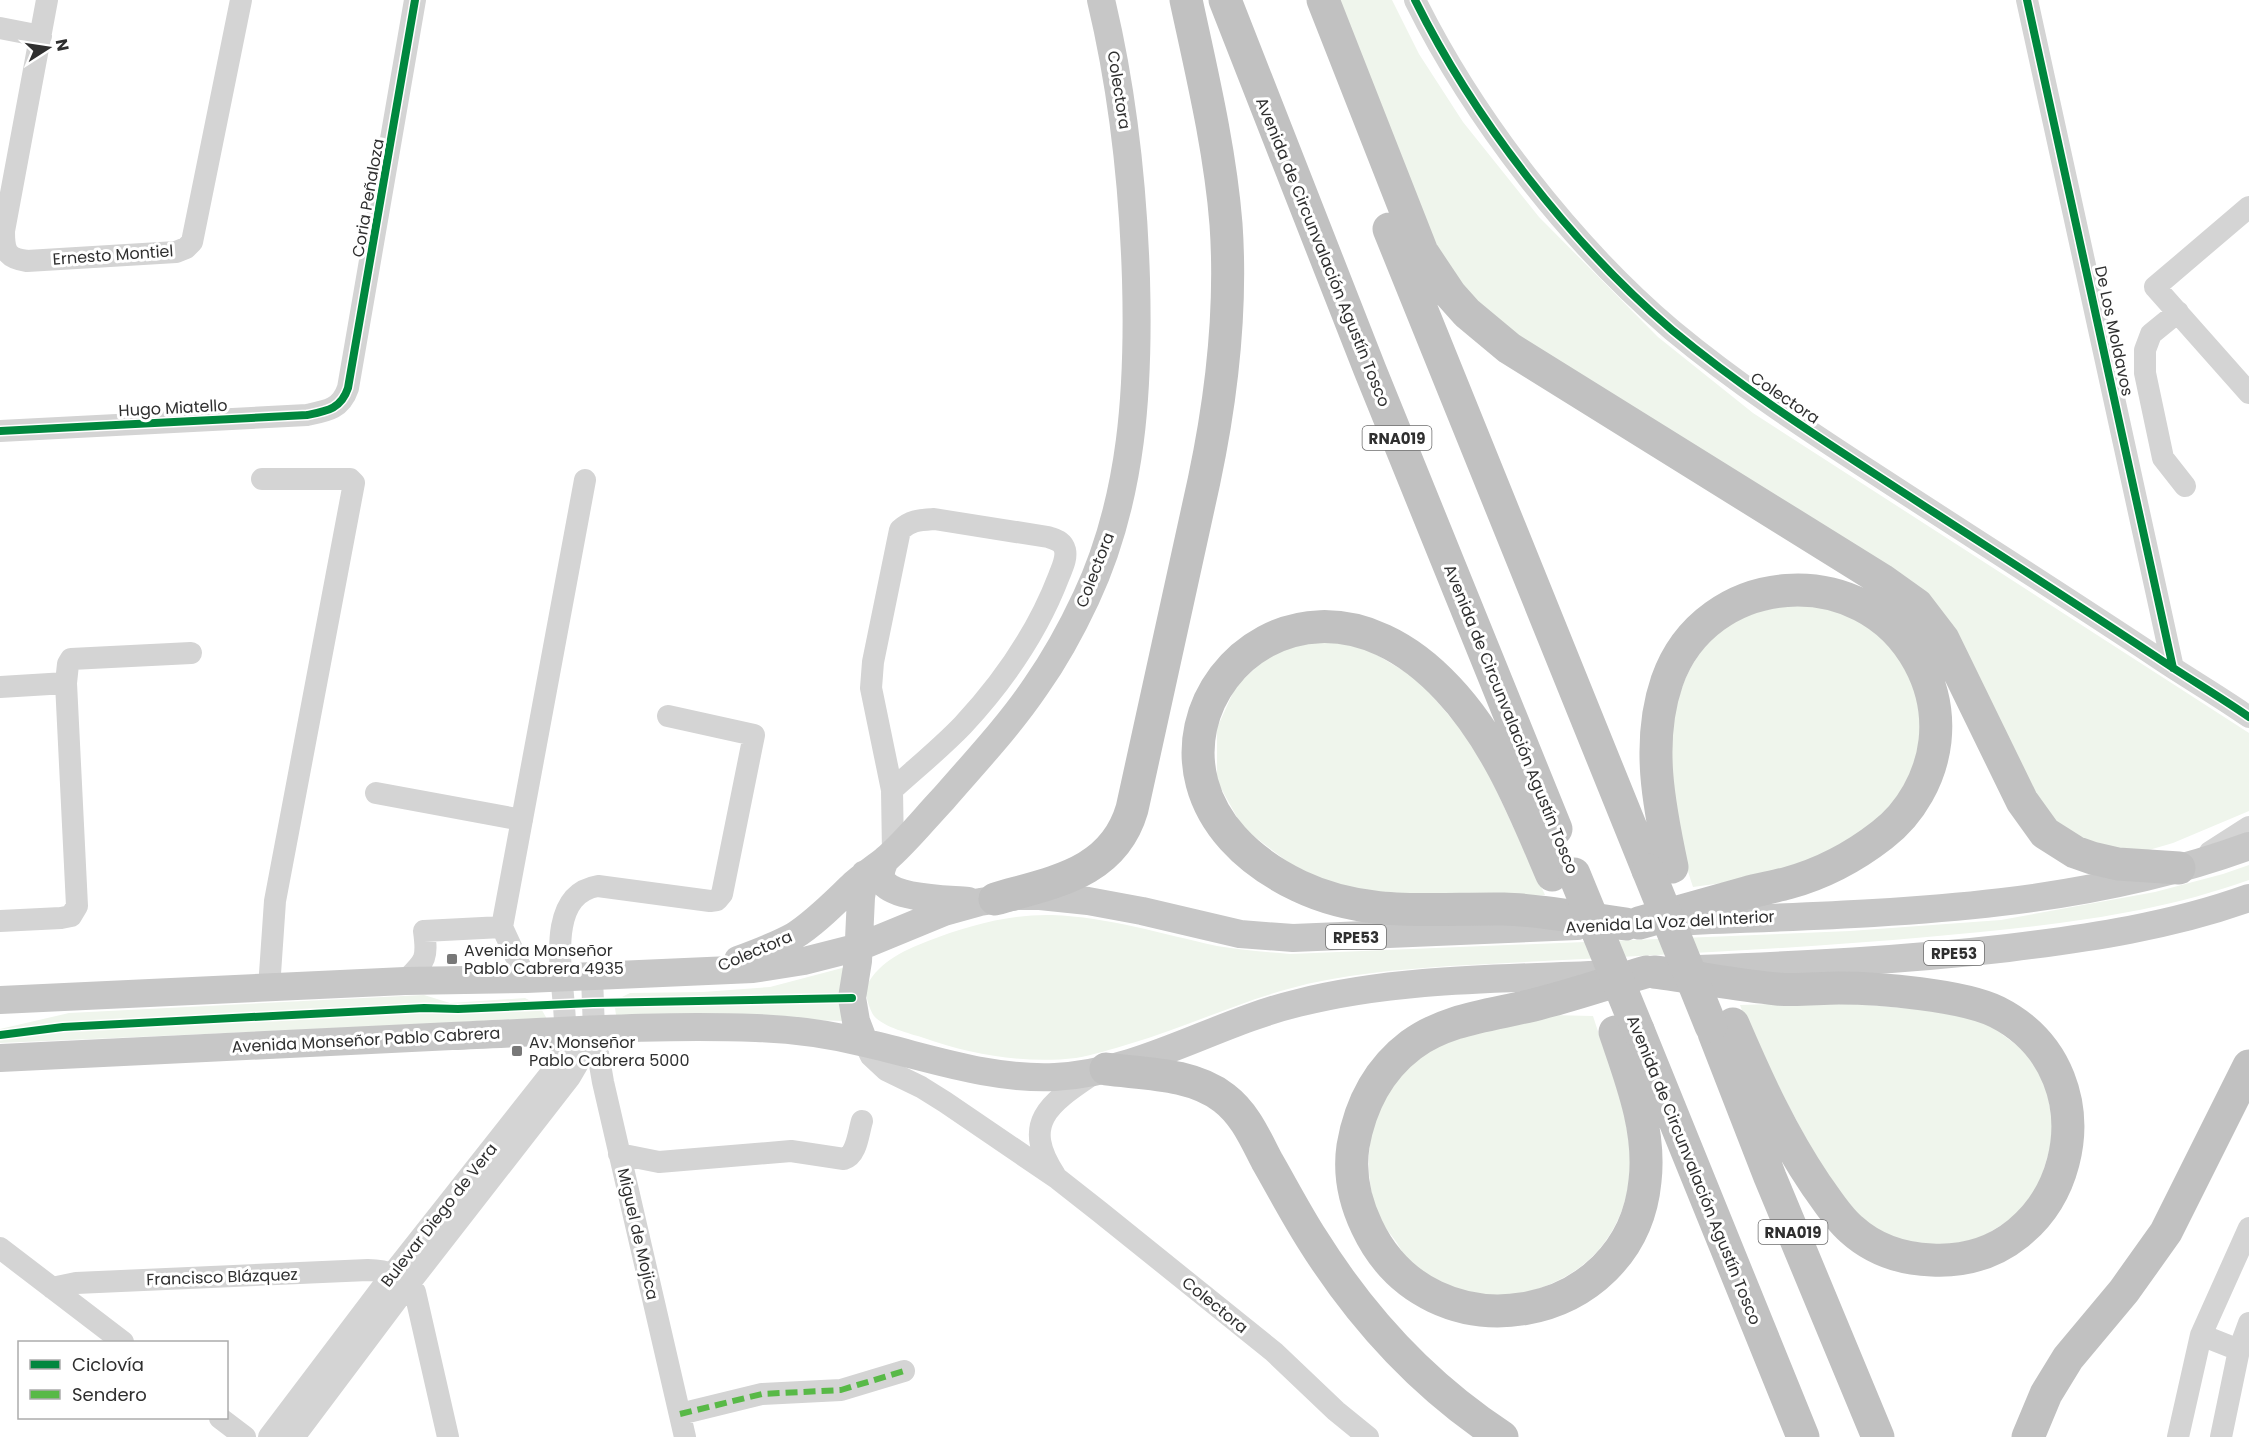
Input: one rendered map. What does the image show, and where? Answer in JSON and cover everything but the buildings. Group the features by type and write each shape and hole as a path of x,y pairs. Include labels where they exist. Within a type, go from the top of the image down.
{"highway":[{"path":"988,900 1080,871 1108,853 1116,845 1125,828 1132,809 1207,470 1225,349 1226,234 1216,153 1186,0"},
{"name":"Avenida de Circunvalación Agustín Tosco","path":"1225,0 1563,874 1605,951 1626,1031 1803,1437"},
{"name":"RNA019","path":"1301,0 1430,332 1660,868 1678,947 1722,1025 1770,1177 1878,1437"},
{"path":"1323,0 1412,230 1433,270 1467,313 1509,348 1882,580 1917,605 1943,639 2022,801 2045,833 2057,842 2092,858 2118,864 2187,866"},
{"path":"1563,874 1479,728 1435,675 1387,641 1357,629 1339,626 1318,626 1282,633 1238,659 1216,686 1201,721 1198,742 1198,764 1202,786 1220,824 1248,855 1265,867 1301,887 1364,906 1422,911 1506,909 1632,924 1806,878 1869,845 1898,821 1909,807 1929,772 1936,731 1935,710 1928,680 1914,652 1888,621 1854,601 1827,592 1796,589 1774,592 1737,604 1718,614 1689,641 1677,659 1667,681 1658,727 1657,786 1660,868"},
{"path":"1626,1031 1631,1082 1642,1127 1646,1156 1645,1181 1641,1206 1632,1228 1620,1250 1604,1268 1567,1295 1547,1304 1526,1310 1503,1312 1480,1311 1434,1298 1391,1267 1374,1243 1361,1216 1353,1188 1352,1157 1356,1128 1365,1102 1375,1083 1392,1062 1430,1033 1454,1023 1539,1004 1650,972 1779,989 1844,988 1939,997 1980,1005 1996,1011 2027,1032 2040,1047 2055,1071 2065,1098 2068,1136 2066,1156 2051,1196 2027,1225 2012,1237 1994,1247 1956,1260 1918,1260 1886,1251 1851,1229 1836,1213 1808,1172 1762,1088 1722,1025"},
{"path":"2028,1437 2046,1394 2062,1367 2081,1340 2124,1291 2166,1232 2249,1066"},
{"path":"1102,1070 1182,1079 1214,1092 1232,1105 1248,1125 1313,1240 1371,1323 1429,1381 1502,1437"}],"main road":[{"name":"Colectora","path":"703,973 775,946 796,934 813,922 881,862 983,753 1036,686 1087,595 1116,516 1125,474 1132,429 1137,321 1130,164 1114,58 1101,0"},
{"name":"Avenida La Voz del Interior","path":"988,900 1040,896 1088,901 1240,934 1293,938 1632,924 1893,912 1983,904 2080,891 2187,866 2249,846"},
{"path":"881,862 882,879 895,890 920,896 988,900"},
{"path":"864,1042 856,1021 852,998 859,947 861,906 881,862"},
{"name":"RPE53","path":"1650,972 1914,957 2052,943 2172,921 2249,898"},
{"path":"0,1000 405,981 703,973 779,966 859,947 944,912 988,900"},
{"name":"Avenida Monseñor Pablo Cabrera","path":"0,1058 566,1031 754,1028 806,1032 864,1042 951,1064 1007,1074 1057,1077 1102,1070 1172,1049 1286,1006 1354,991 1444,982 1650,972"},
{"path":"0,1021 90,996"}],"street":[{"path":"0,28 41,36 47,0"},
{"name":"Ernesto Montiel","path":"41,36 4,231 4,248 17,260 27,261 176,252 186,248 195,235 242,0"},
{"name":"Coria Peñaloza","path":"344,400 351,377 415,0"},
{"name":"Colectora","path":"1415,0 1476,102 1508,150 1545,198 1594,254 1670,328 1759,398 2246,714"},
{"name":"De Los Moldavos","path":"2027,0 2173,668"},
{"path":"2249,207 2155,287 2249,393"},
{"path":"2178,312 2159,326 2146,342 2145,373 2163,458 2185,486"},
{"name":"Hugo Miatello","path":"0,431 307,415 323,412 339,405 344,400"},
{"path":"262,479 350,479 354,483 275,901 269,988"},
{"path":"526,979 502,927 585,480"},
{"path":"881,862 892,790 871,688 873,662 900,530 916,520 934,519 1048,537 1061,542 1065,549 1065,560 1050,601 1023,648 987,697 962,726 892,790"},
{"path":"0,921 62,918 71,916 77,906 66,683 68,664 71,659 191,652"},
{"path":"0,687 66,683"},
{"name":"Bulevar Diego de Vera","path":"294,1437 401,1278 554,1069 561,1055 566,1031 560,942 565,916 575,896 587,888 598,886 710,902 717,900 723,894 754,735 668,716"},
{"path":"376,793 522,820"},
{"path":"2187,866 2249,827"},
{"path":"405,981 422,965 427,953 424,931 502,927"},
{"name":"Miguel de Mojica","path":"592,977 594,1030 619,1154 685,1437"},
{"name":"Bulevar Diego de Vera","path":"269,1437 570,1077 585,1053 594,1030"},
{"name":"Colectora","path":"864,1042 871,1056 886,1070 921,1087 1058,1179 1274,1352 1336,1411 1368,1437"},
{"path":"1058,1179 1045,1160 1040,1147 1042,1119 1055,1101 1102,1070"},
{"path":"619,1154 659,1162 791,1150 844,1159 849,1158 854,1151 862,1121"},
{"path":"2178,1437 2201,1335 2249,1228"},
{"path":"0,1248 122,1341"},
{"name":"Francisco Blázquez","path":"52,1288 76,1283 380,1270 401,1278"},
{"path":"401,1278 415,1292 419,1305 448,1437"},
{"path":"2221,1437 2239,1350 2249,1323"},
{"path":"2201,1335 2239,1350"},
{"path":"680,1414 762,1394 841,1390 904,1371"},
{"path":"221,1419 245,1437"}],"shaded area":[{"path":"1338,0 1392,0 1419,54 1463,122 1539,217 1658,337 1753,413 2249,733 2249,811 2173,843 2149,850 2126,851 2072,838 2041,808 1950,631 1518,343 1472,301 1429,240"},
{"path":"1805,603 1859,618 1902,656 1922,714 1919,754 1902,795 1872,825 1813,860 1737,881 1693,887 1684,856 1672,787 1671,750 1675,715 1684,682 1700,653 1737,619 1772,608"},
{"path":"1317,640 1360,645 1419,680 1477,749 1545,895 1464,899 1355,890 1305,875 1243,828 1217,781 1217,728 1236,686 1271,654"},
{"path":"2249,865 2249,880 2210,893 2131,912 2050,924 1868,942 1450,966 1348,976 1268,995 1103,1052 1057,1060 999,1057 942,1044 904,1032 884,1024 874,1016 865,990 882,966 909,949 973,926 1036,915 1094,919 1217,946 1290,954 1850,931 2001,920 2155,892"},
{"path":"846,967 846,1021 616,1015 615,1008 620,998 630,993 703,992 770,987"},
{"path":"424,995 450,1003 525,998 539,1005 547,1019 0,1043 0,1029 69,1013"},
{"path":"1833,1002 1939,1011 1984,1021 2026,1052 2046,1083 2054,1135 2037,1191 2013,1218 1980,1238 1945,1246 1894,1239 1863,1221 1824,1172 1752,1037 1740,1005"},
{"path":"1550,1015 1593,1016 1618,1090 1627,1127 1630,1165 1622,1210 1599,1250 1588,1261 1563,1278 1537,1289 1509,1295 1479,1294 1454,1289 1413,1267 1377,1213 1369,1171 1369,1150 1379,1108 1402,1073 1432,1049 1464,1036"}],"marked path":[{"path":"680,1414 762,1394 841,1390 904,1371"}],"cycle path":[{"path":"0,431 307,415 332,408 341,401 348,388 415,0"},
{"path":"1415,0 1466,90 1528,177 1598,259 1672,330 1747,388 1851,459 2249,717"},
{"path":"2027,0 2173,668"},
{"path":"0,1035 63,1027 424,1008 852,998"}],"place":[{"name":"Avenida Monseñor Pablo Cabrera 4935","path":"452,959"},
{"name":"Av. Monseñor Pablo Cabrera 5000","path":"517,1051"}]}
